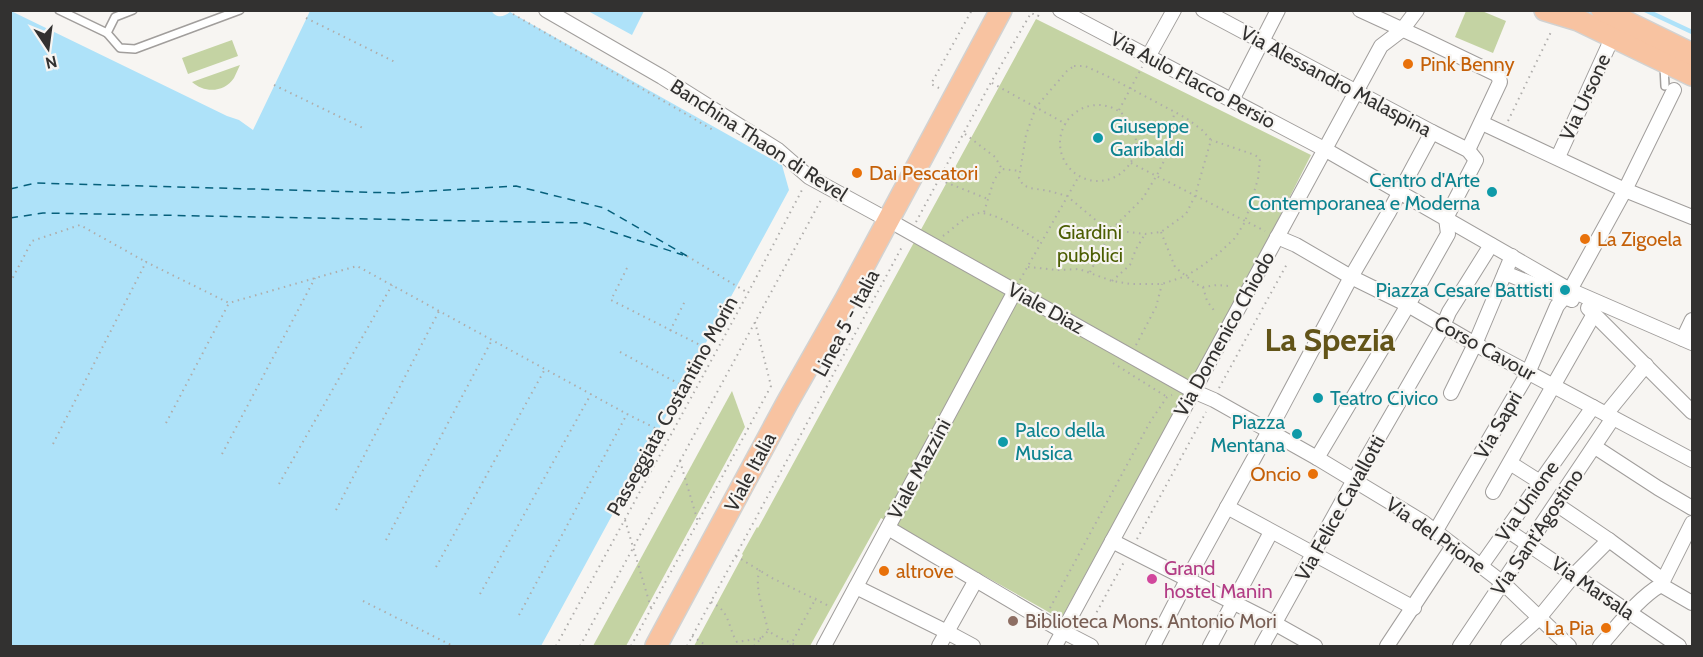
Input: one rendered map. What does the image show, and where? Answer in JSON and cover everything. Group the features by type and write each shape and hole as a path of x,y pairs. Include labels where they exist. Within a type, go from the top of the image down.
{"main road":[{"name":"Viale Italia","path":"656,646 787,403 846,299 864,291 902,232 925,176 923,156 1001,10"},
{"path":"1545,10 1578,20 1692,75"},
{"path":"1602,10 1692,54"}],"street":[{"name":"Banchina Thaon di Revel","path":"546,10 662,77 778,150 809,177 902,232"},
{"name":"Via Aulo Flacco Persio","path":"1060,10 1326,150 1512,256 1567,294"},
{"path":"1148,57 1174,10"},
{"name":"Via Alessandro Malaspina","path":"1203,10 1468,150"},
{"path":"1232,100 1278,10"},
{"path":"1317,458 1448,234 1446,218 1476,160 1468,150 1500,82 1498,75 1360,10"},
{"name":"Via Domenico Chiodo","path":"1055,646 1381,46 1402,30 1416,11"},
{"name":"Via Ursone","path":"1558,157 1613,36"},
{"name":"Via Sapri","path":"1435,532 1528,373 1557,306 1567,294 1625,190 1669,88"},
{"path":"1482,123 1625,190 1692,217"},
{"path":"1152,646 1432,132"},
{"name":"Viale Diaz","path":"902,232 932,244 1193,391"},
{"name":"Corso Cavour","path":"1277,237 1408,305 1528,373 1692,460"},
{"name":"Via Felice Cavallotti","path":"1262,646 1449,312 1491,245"},
{"path":"1451,393 1475,344 1512,256"},
{"path":"1505,273 1567,294 1688,341 1692,320"},
{"name":"Viale Mazzini","path":"824,646 1015,291"},
{"path":"1567,294 1590,309 1692,412"},
{"path":"1493,492 1553,386 1590,309"},
{"name":"Via Sant'Agostino","path":"1460,646 1594,447 1610,416 1646,365"},
{"name":"Via del Prione","path":"1193,391 1317,458 1423,522 1503,583 1569,646"},
{"name":"Via Unione","path":"1481,566 1593,407"},
{"path":"1594,447 1692,508"},
{"path":"1510,463 1540,482"},
{"path":"1556,504 1609,540 1662,583 1692,603"},
{"path":"1227,507 1414,608"},
{"path":"1600,646 1653,589 1662,583 1692,522"},
{"path":"888,528 1086,644"},
{"name":"Via Marsala","path":"1507,530 1678,646"},
{"path":"1210,646 1271,532"},
{"path":"1508,646 1539,618 1574,575 1609,540"},
{"path":"1112,541 1315,646"},
{"path":"1387,646 1453,546"},
{"path":"939,646 976,580"},
{"path":"856,587 973,646"}],"lane":[{"path":"58,10 107,33 120,48 135,49 240,10"},
{"path":"107,33 115,17 133,10"},
{"path":"1663,60 1669,88"}],"path":[{"path":"942,90 931,84 972,10"},
{"path":"902,232 940,180 1032,13 1038,16 1041,10"},
{"name":"Linea 5 - Italia","path":"687,646 736,556 902,232 1032,13"},
{"path":"513,14 715,131"},
{"path":"306,18 395,62"},
{"path":"1507,123 1551,32"},
{"path":"1119,110 1148,57"},
{"path":"1028,267 1058,270 1079,269 1112,281 1131,284 1162,284 1186,276 1218,254 1235,238 1245,222 1258,179 1260,159 1256,155 1211,140 1202,130 1174,111 1085,66 1074,66 1036,107 1026,135 1020,171 1019,178 1023,185 1067,196 1098,222 1119,231 1145,234 1161,232 1186,214 1195,196 1211,140"},
{"path":"992,83 1066,124"},
{"path":"274,85 365,129"},
{"path":"1096,106 1119,110 1134,129 1135,152 1131,163 1123,172 1102,181 1079,176 1069,168 1060,146 1066,124 1074,114 1084,108 1096,106"},
{"path":"1089,273 1113,228 1143,198 1157,175 1172,139 1174,111"},
{"path":"965,134 995,158 1002,169"},
{"path":"1131,163 1258,228"},
{"path":"1002,169 1020,171"},
{"path":"984,212 994,180 1002,169"},
{"path":"1015,291 1079,176"},
{"name":"Passeggiata Costantino Morin","path":"556,646 748,294 809,177"},
{"path":"940,180 988,199"},
{"path":"680,461 828,187"},
{"path":"1268,208 1277,214"},
{"path":"932,244 972,214 984,212 1042,242"},
{"path":"10,283 32,241 80,225 146,262 229,303 357,266 659,430"},
{"path":"1161,232 1175,267 1196,284 1203,287 1229,286"},
{"path":"1112,281 1130,265 1145,234"},
{"path":"687,256 748,294"},
{"path":"53,444 146,262"},
{"path":"1086,644 1131,550 1288,262"},
{"path":"627,268 611,300 704,347"},
{"path":"222,454 315,278"},
{"path":"1130,355 1156,308 1162,284"},
{"path":"279,484 392,285"},
{"path":"1203,287 1207,301 1216,313"},
{"path":"670,331 686,299"},
{"path":"166,423 229,303"},
{"path":"336,510 440,311"},
{"path":"631,646 771,386 755,322"},
{"path":"386,540 492,340"},
{"path":"620,352 683,386"},
{"path":"436,567 545,369"},
{"path":"480,594 591,394"},
{"path":"1043,620 1150,422 1167,397 1174,395"},
{"path":"519,615 627,414"},
{"name":"Passeggiata Costantino Morin","path":"680,461 698,522"},
{"name":"Passeggiata Costantino Morin","path":"580,646 680,461"},
{"path":"625,520 651,608"},
{"path":"736,556 772,578 842,613"},
{"path":"760,570 758,575 760,602 768,631 790,645 798,646"},
{"path":"790,645 816,598"},
{"path":"363,601 453,646"},
{"path":"711,602 721,609 729,620 736,642 763,638"},
{"path":"754,646 768,631"},
{"path":"692,636 707,646"},
{"path":"698,646 701,642"}],"green space":[{"path":"1466,11 1482,11 1506,21 1493,53 1455,37"},
{"name":"Giardini pubblici","path":"1036,19 1311,155 1267,242 1061,619 881,518 810,646 694,646 742,554"},
{"path":"232,40 238,56 188,74 182,58"},
{"path":"240,65 230,83 219,89 208,90 192,82"},
{"path":"732,391 745,427 626,646 593,646"}],"water":[{"path":"491,10 495,15 500,16 510,12 782,165 789,190 541,646 11,646 11,11 239,120 253,130 310,11"},
{"path":"588,11 644,11 632,35"}],"waterway":[{"path":"1645,10 1692,32"}],"ferry route":[{"path":"10,189 36,183 395,193 516,186 604,208 687,256"},
{"path":"10,218 43,213 585,223 683,255"}],"place":[{"name":"Pink Benny","path":"1408,64"},
{"name":"Giuseppe Garibaldi","path":"1098,138"},
{"name":"Dai Pescatori","path":"857,173"},
{"name":"Centro d'Arte Contemporanea e Moderna","path":"1492,192"},
{"name":"La Zigoela","path":"1585,239"},
{"name":"Piazza Cesare Battisti","path":"1565,290"},
{"name":"Teatro Civico","path":"1318,398"},
{"name":"Piazza Mentana","path":"1297,434"},
{"name":"Palco della Musica","path":"1003,442"},
{"name":"Oncio","path":"1313,474"},
{"name":"altrove","path":"884,571"},
{"name":"Grand hostel Manin","path":"1152,579"},
{"name":"Biblioteca Mons. Antonio Mori","path":"1013,621"},
{"name":"La Pia","path":"1606,628"}],"district":[{"name":"La Spezia","path":"1330,340"}]}
